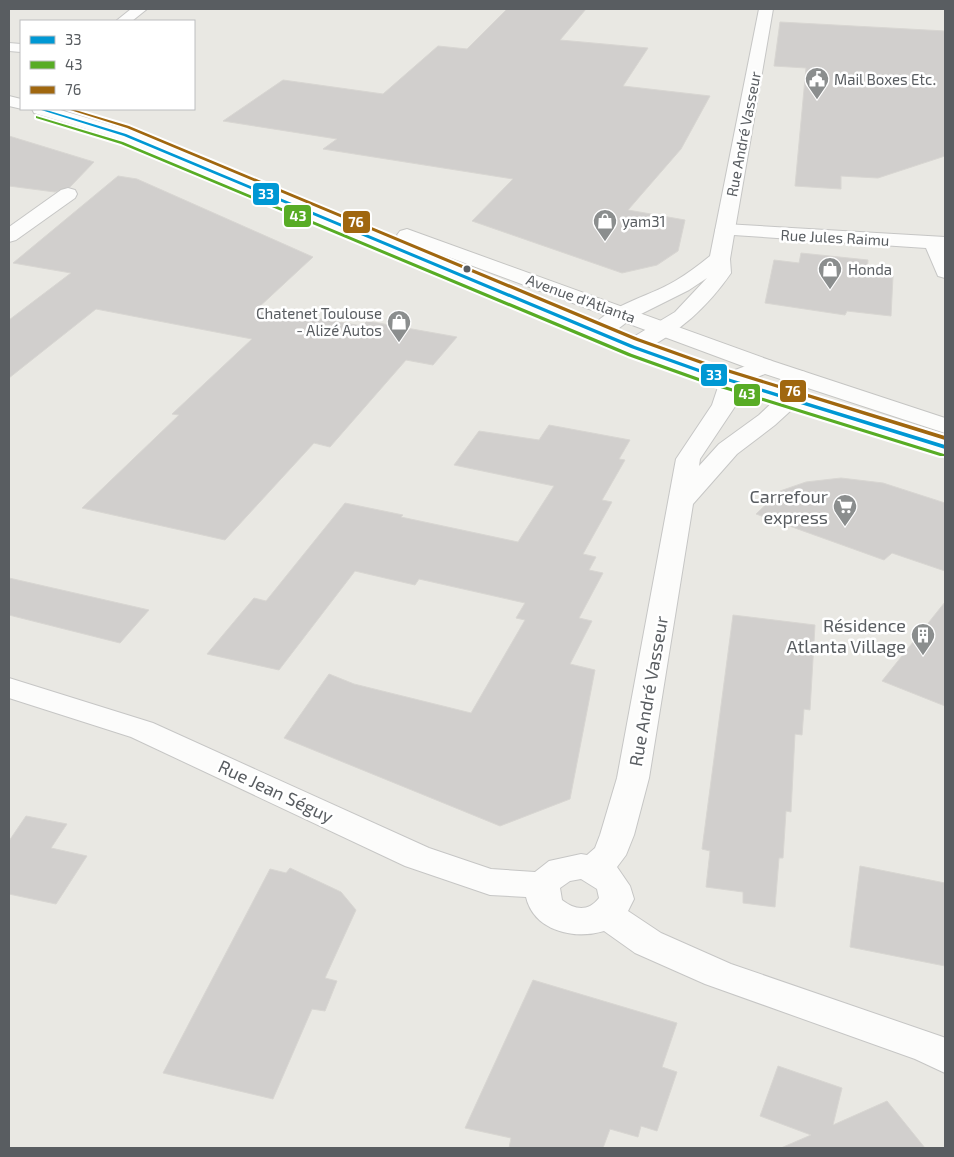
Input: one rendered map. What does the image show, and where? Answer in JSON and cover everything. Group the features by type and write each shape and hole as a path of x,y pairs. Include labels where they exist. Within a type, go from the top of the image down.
{"street":[{"path":"124,20 140,9"},
{"name":"Rue André Vasseur","path":"633,347 667,330 688,312 721,273 720,259 766,9"},
{"name":"Avenue d'Atlanta","path":"43,110 125,135 633,347 730,380 793,388 945,426"},
{"name":"Avenue d'Atlanta","path":"83,110 148,131 336,208 764,366 793,388 945,447"},
{"path":"9,236 68,194"},
{"name":"Rue Jules Raimu","path":"725,230 940,243"},
{"path":"940,243 945,272"},
{"path":"598,333 623,314 682,286 720,259"},
{"path":"730,380 764,366"},
{"name":"Rue André Vasseur","path":"594,869 609,855 617,835 633,778 688,459 724,405 730,380"},
{"path":"680,504 728,449 767,420 793,388"},
{"name":"Rue Jean Séguy","path":"9,688 142,730 417,857 490,882 544,885"},
{"path":"581,866 594,869 604,874 616,890 617,899 607,914 596,920 584,922 560,918 544,903 542,894 544,885 549,877 558,870 581,866"},
{"path":"607,914 648,943 718,974 929,1048 945,1057"}],"building":[{"path":"507,9 586,9 560,40 648,48 623,86 710,96 681,149 628,210 685,220 678,251 657,265 622,273 472,221 513,179 323,149 337,139 223,121 283,80 383,94 438,46 467,49"},
{"path":"780,22 945,31 945,156 878,178 841,176 841,189 795,186 806,68 774,66"},
{"path":"9,136 94,162 70,187 55,192 9,186"},
{"path":"118,176 137,179 313,257 258,308 362,326 367,321 457,337 433,365 406,360 330,447 314,443 225,540 82,508 179,415 172,414 252,339 96,309 9,378 9,320 71,273 13,263"},
{"path":"801,253 868,260 867,273 893,276 891,316 847,311 845,315 765,303 774,260 799,263"},
{"path":"549,425 630,440 619,459 625,460 602,500 612,502 583,554 596,557 589,570 603,573 579,618 592,621 570,664 595,670 570,799 500,826 284,738 329,674 354,684 471,713 525,620 516,618 525,603 419,579 415,585 355,571 279,670 207,654 254,598 266,601 345,503 518,542 554,486 454,465 479,431 539,440"},
{"path":"841,478 883,483 945,503 945,571 892,553 884,560 756,514 780,491 806,482"},
{"path":"9,578 149,610 120,643 9,615"},
{"name":"Résidence Atlanta Village","path":"945,602 945,706 882,681"},
{"path":"733,615 815,625 810,710 804,709 802,735 795,734 791,812 786,811 783,858 779,858 775,907 743,903 743,892 706,887 710,851 702,849"},
{"path":"26,816 67,824 51,848 87,856 56,904 9,894 9,841"},
{"path":"860,866 945,883 945,966 850,947"},
{"path":"290,868 341,892 356,910 325,978 337,981 325,1011 312,1009 273,1099 163,1073 270,869 286,873"},
{"path":"533,980 677,1023 662,1067 677,1072 657,1131 641,1126 638,1137 610,1129 603,1148 509,1148 511,1138 465,1128"},
{"path":"778,1066 842,1088 833,1125 887,1101 925,1148 781,1148 811,1135 760,1116"}],"transit line":[{"name":"33","path":"43,110 125,135 633,347 703,372 945,447"},
{"name":"76","path":"72,110 128,127 636,339 706,364 945,438"},
{"name":"43","path":"37,117 122,143 630,355 700,380 942,455"}],"place":[{"name":"Mail Boxes Etc.","path":"817,100"},
{"name":"yam31","path":"605,242"},
{"name":"Honda","path":"830,290"},
{"name":"Chatenet Toulouse - Alizé Autos","path":"399,343"},
{"name":"Carrefour express","path":"845,527"},
{"name":"Résidence Atlanta Village","path":"923,656"}]}
